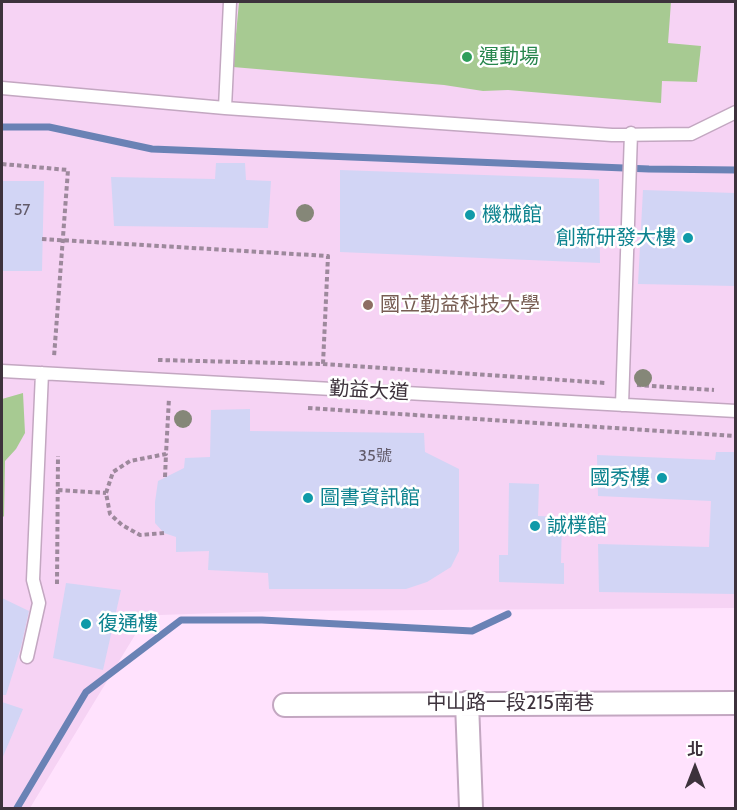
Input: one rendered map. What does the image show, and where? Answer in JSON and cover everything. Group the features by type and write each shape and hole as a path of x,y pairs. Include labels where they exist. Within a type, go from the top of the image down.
{"street":[{"path":"467,703 471,808"},
{"name":"中山路一段215南巷","path":"285,705 735,703"}],"lane":[{"path":"225,108 230,2"},
{"path":"2,88 225,108 612,135 691,134 735,112"},
{"path":"622,405 631,133"},
{"name":"勤益大道","path":"2,371 735,411"},
{"path":"27,657 39,603 33,580 42,373"}],"path":[{"path":"2,164 68,170 54,357"},
{"path":"42,239 328,256 323,364"},
{"path":"43,356 65,357"},
{"path":"147,359 323,364 724,390"},
{"path":"158,398 180,399"},
{"path":"165,477 169,398"},
{"path":"296,407 735,436"},
{"path":"57,584 58,446"},
{"path":"164,532 140,535 122,525 110,514 106,493 113,472 130,461 166,454"},
{"path":"58,490 106,493"}],"shaded area":[{"name":"國立勤益科技大學","path":"2,2 735,2 735,608 279,611 160,615 138,630 30,808 2,808"}],"green space":[{"name":"運動場","path":"239,2 671,2 668,43 701,46 697,82 662,81 661,103 508,90 483,91 444,85 233,67"},
{"path":"23,393 25,433 16,449 5,461 4,517 2,515 2,399"}],"building":[{"path":"216,163 245,163 246,180 271,181 268,228 114,226 111,177 215,179"},
{"name":"機械館","path":"340,170 599,179 600,263 340,252"},
{"path":"2,181 44,181 42,271 2,271"},
{"name":"創新研發大樓","path":"643,190 735,193 735,286 638,284"},
{"name":"圖書資訊館","path":"250,409 250,431 424,433 425,452 459,469 459,551 451,567 427,582 406,589 269,589 268,573 208,570 209,551 176,552 176,537 164,533 155,523 158,481 184,468 185,458 210,457 211,410"},
{"path":"716,452 735,452 735,594 599,592 598,544 709,547 711,501 598,496 597,455 715,460"},
{"name":"誠樸館","path":"509,483 539,484 538,516 562,517 561,563 564,563 564,584 499,582 499,555 508,555"},
{"name":"復通樓","path":"66,583 121,590 103,670 53,658"},
{"path":"2,598 29,611 6,695 2,695"},
{"path":"2,702 23,709 2,759"}],"waterway":[{"path":"2,127 49,127 152,149 649,169 736,170"},
{"path":"17,808 86,692 181,620 262,620 472,631 508,614"}],"place":[{"name":"運動場","path":"467,57"},
{"name":"機械館","path":"470,215"},
{"name":"創新研發大樓","path":"688,238"},
{"name":"國立勤益科技大學","path":"368,305"},
{"name":"國秀樓","path":"662,478"},
{"name":"圖書資訊館","path":"308,498"},
{"name":"誠樸館","path":"535,526"},
{"name":"復通樓","path":"86,624"}]}
